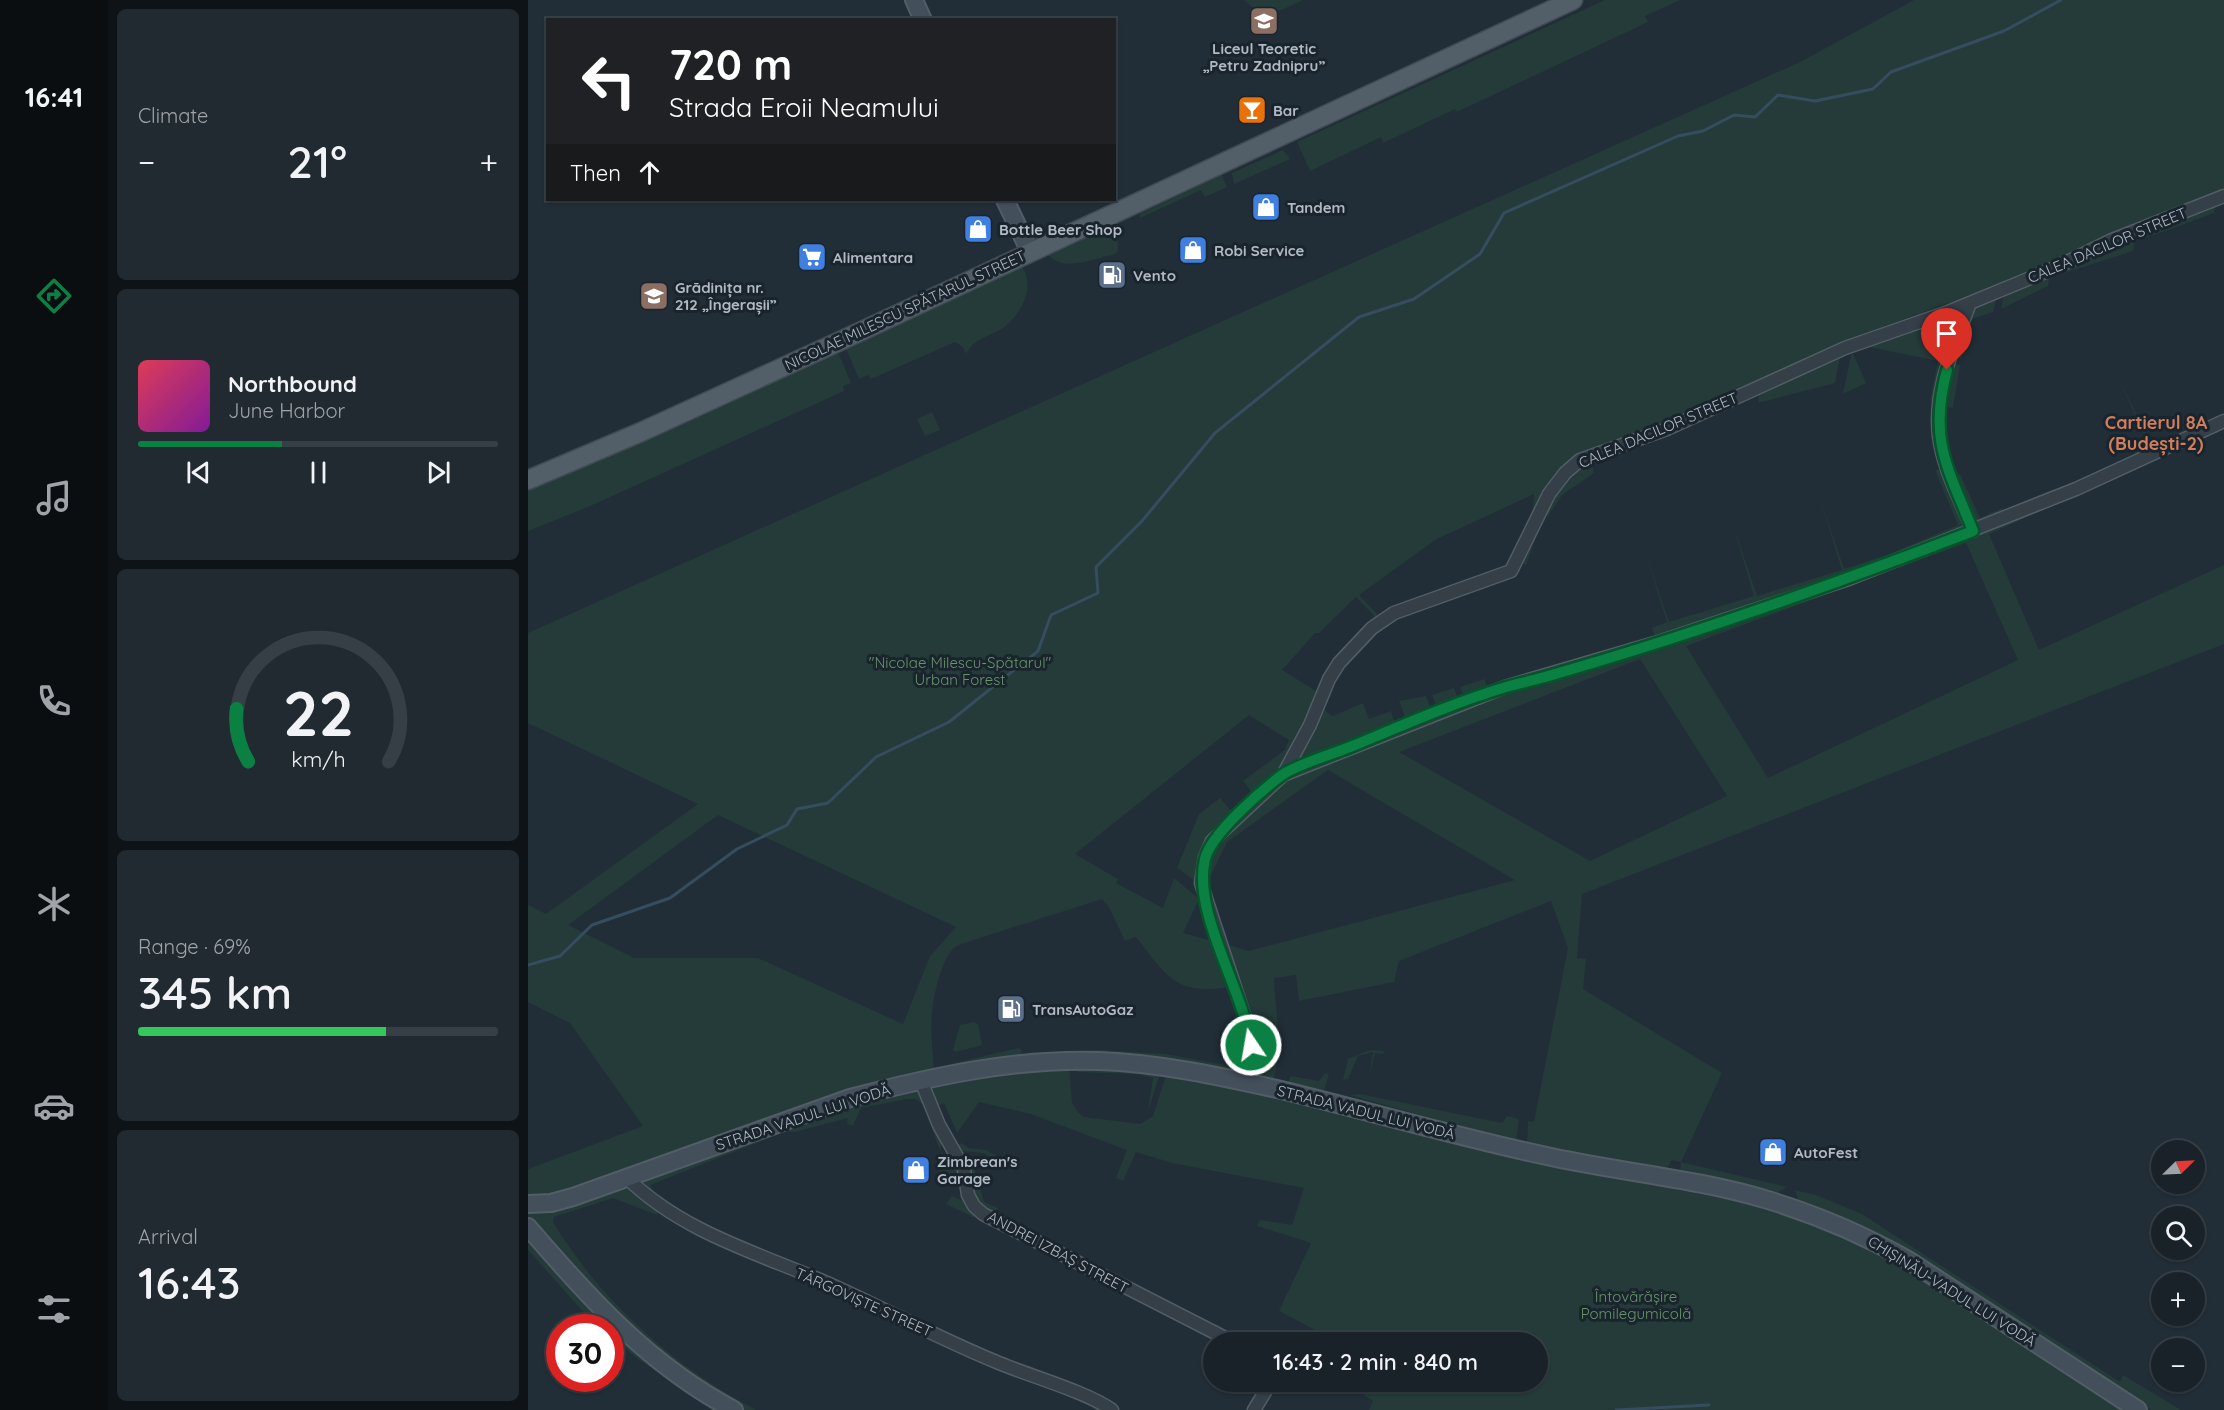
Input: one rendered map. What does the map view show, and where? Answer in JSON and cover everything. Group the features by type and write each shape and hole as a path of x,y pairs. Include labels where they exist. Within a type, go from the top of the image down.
{"main road":[{"path":"914,0 922,18"},
{"name":"NICOLAE MILESCU SPĂTARUL STREET","path":"528,480 641,432 1573,0"},
{"path":"1005,201 1030,252"},
{"name":"STRADA VADUL LUI VODĂ","path":"528,1204 550,1203 573,1197 850,1098 921,1081 996,1068 1088,1061 1166,1066 1246,1082 1543,1156"},
{"name":"CHIȘINĂU-VADUL LUI VODĂ","path":"1543,1156 1756,1197 1847,1229 1908,1260 2138,1410"},
{"path":"528,1227 590,1300 619,1328 652,1357 734,1410"}],"street":[{"name":"CALEA DACILOR STREET","path":"1283,775 1310,725 1320,696 1339,663 1387,617 1511,570 1550,494 1565,473 1580,460 1667,429 1845,348 1970,303 2057,267 2112,240 2224,196"},
{"path":"1970,303 1943,385 1938,423 1939,439 1946,462 1973,531"},
{"path":"1246,1082 1251,1045 1249,1030 1202,883 1205,857 1212,841 1283,775 1462,702 1760,610 1973,531 2076,489 2224,421"},
{"name":"ANDREI IZBAȘ STREET","path":"921,1081 939,1125 964,1169 968,1195 974,1206 983,1214 1213,1332"},
{"name":"TÂRGOVIȘTE STREET","path":"626,1177 664,1208 741,1250 831,1285 981,1356 1112,1410"},
{"path":"1254,1410 1265,1392"}],"green space":[{"path":"1244,0 1303,0 1279,10 1266,12"},
{"path":"1605,0 1680,0 1645,16 1648,22 1457,112 1455,109 1383,143 1381,137 1310,171 1297,142"},
{"name":"\"Nicolae Milescu-Spătarul\" Urban Forest","path":"1914,0 2224,0 2224,191 1962,298 1841,342 1638,437 1571,462 1516,553 1533,509 1534,494 1435,540 1359,595 1378,615 1375,617 1356,597 1319,633 1315,633 1282,670 1316,691 1307,723 1278,774 1254,795 1243,781 1285,750 1289,740 1249,715 1075,854 1118,879 1116,883 1163,908 1174,878 1199,899 1183,933 1212,941 1229,987 1196,988 1174,980 1164,972 1136,937 1125,941 1109,907 1102,899 961,944 951,951 942,969 934,996 932,1031 934,1070 560,1196 528,1199 528,1169 643,1126 570,1023 528,1002 528,905 546,914 698,804 528,723 528,633 1800,62","holes":["718,815 956,927 930,956 903,1024 758,958 634,958 568,925"]},
{"path":"1283,150 1290,159 1234,184 1232,173"},
{"path":"1222,175 1227,187 1205,197 1201,190 1140,218 1140,214"},
{"path":"2215,204 2214,213 2146,238 2146,232"},
{"path":"1117,224 1118,251 1115,254 1071,264 1062,263 1049,255"},
{"path":"2137,233 2133,251 2061,274 2062,267"},
{"path":"1022,267 1026,275 1027,292 1016,316 1003,328 973,344 966,354 963,347 955,342 871,379 868,375 859,379 846,349"},
{"path":"2046,276 2049,279 2048,286 2001,309 2004,294"},
{"path":"1997,297 1993,312 1972,319 1961,359 1955,357 1977,305"},
{"path":"1964,311 1937,402 1930,401 1938,361 1864,346"},
{"path":"1852,351 1866,383 1843,394"},
{"path":"838,352 851,383 843,386 844,391 588,507 528,531 528,491"},
{"path":"1840,357 1835,383 1758,403 1759,395"},
{"path":"1953,364 1960,365 1953,408 1942,406"},
{"path":"2117,375 2150,442 2154,440 2157,449 2136,458 2133,450 2148,443"},
{"path":"932,412 940,430 925,436 917,419"},
{"path":"1634,445 1636,448 1592,464 1594,473 1562,495 1548,516 1544,515 1526,565 1520,563 1545,509 1561,483 1571,472 1593,458"},
{"path":"1944,468 1967,530 1869,569 1655,638 1652,628 1667,622 1645,552 1669,622 1754,596 1733,525 1757,596 1842,570 1820,498 1844,569 1887,555 1958,525 1935,470"},
{"path":"1960,474 1980,518 2002,508 2006,514 1975,527 1954,477"},
{"path":"2085,491 1989,534 2039,650 2224,565 2224,644 1582,894 1577,958 1586,959 1583,989 1722,1073 1681,1162 1672,1160 1665,1172 1527,1146 1528,1121 1534,1122 1568,948 1551,901 1399,961 1394,982 1299,1001 1296,975 1274,978 1278,1031 1276,1071 1272,1083 1253,1079 1254,1042 1225,944 1249,951 1515,880 1328,770 1227,842 1207,883 1212,848 1280,783 1506,690 1546,682 1819,595","holes":["1966,543 2018,660 1768,778 1686,646","1640,659 1727,796 1590,861 1399,752"]},
{"path":"1484,679 1488,689 1464,698 1460,687"},
{"path":"1454,688 1458,700 1437,707 1432,695"},
{"path":"1426,696 1431,710 1406,720 1399,701"},
{"path":"1363,703 1369,719 1391,711 1395,725 1292,767 1321,708 1333,716"},
{"path":"1220,798 1233,813 1214,831 1198,883 1177,868 1199,814"},
{"path":"974,1022 978,1024 982,1045 956,1052 953,1050 960,1025"},
{"path":"1019,1048 1022,1051 1020,1058 953,1068 950,1064"},
{"path":"1100,1050 1165,1054 1241,1068 1239,1076 1063,1057 1057,1052"},
{"path":"1370,1050 1384,1051 1383,1054 1375,1053 1369,1077 1373,1052 1358,1056 1348,1079 1343,1080 1348,1059"},
{"name":"Întovărășire Pomilegumicolă","path":"1069,1066 1072,1103 1084,1117 1140,1124 1153,1116 1167,1072 1384,1121 1545,1164 1766,1207 1865,1245 1900,1263 2125,1410 1369,1410 1373,1401 1360,1392 1548,1392 1548,1332 1317,1332 1279,1311 1311,1243 1257,1226 1260,1220 1292,1225 1304,1188 1172,1163 1136,1152 1123,1181 1116,1178 1127,1150 1031,1114 979,1102 957,1133 944,1103 936,1107 928,1084"},
{"path":"1077,1066 1161,1071 1148,1111 1153,1078 1137,1074 1077,1072"},
{"path":"1325,1073 1329,1074 1323,1094 1286,1086 1291,1076 1319,1081"},
{"path":"920,1087 942,1143 940,1151 924,1105 915,1099 907,1099 861,1108 853,1126 847,1124 848,1118 795,1132 787,1131 650,1185 654,1194 640,1178 856,1102"},
{"path":"1360,1094 1502,1123 1507,1116 1519,1119 1516,1142 1350,1095"},
{"path":"962,1143 969,1148 986,1150 1015,1166 1013,1171 984,1153 960,1151 954,1147"},
{"path":"950,1151 956,1159 963,1184 959,1186 949,1184 936,1175"},
{"path":"975,1158 982,1159 975,1170 984,1202 998,1208 995,1215 975,1201 968,1167"},
{"path":"1681,1162 1787,1187 1775,1194 1741,1183 1680,1171"},
{"path":"621,1186 628,1187 659,1208 657,1215 613,1198 554,1217 553,1222 594,1279 642,1330 696,1373 725,1393 756,1410 742,1410 715,1395 624,1326 624,1314 609,1314 528,1217 528,1212"},
{"path":"1795,1190 1816,1195 1862,1214 2120,1382 2123,1375 2181,1410 2151,1410 1799,1203"},
{"path":"952,1196 963,1201 974,1213 975,1218 946,1204"},
{"path":"528,1234 616,1314 585,1314 528,1250"},
{"path":"624,1322 721,1410 713,1410 624,1347"}],"waterway":[{"path":"528,965 560,956 592,925 670,898 737,849 787,825 797,809 828,803 876,757 949,722 1038,651 1051,615 1098,593 1096,567 1142,521 1215,433 1359,317 1414,299 1480,254 1504,213 1678,136 1703,131 1734,115 1755,117 1778,95 1815,101 1873,89 1891,72 2004,31 2061,0"},
{"path":"1616,1410 1709,1405"}],"place":[{"name":"Liceul Teoretic „Petru Zadnipru”","path":"1264,21"},
{"name":"Bar","path":"1252,110"},
{"name":"Tandem","path":"1266,207"},
{"name":"Bottle Beer Shop","path":"978,229"},
{"name":"Robi Service","path":"1193,250"},
{"name":"Alimentara","path":"812,257"},
{"name":"Vento","path":"1112,275"},
{"name":"Grădinița nr. 212 „Îngerașii”","path":"654,296"},
{"name":"TransAutoGaz","path":"1011,1009"},
{"name":"AutoFest","path":"1773,1152"},
{"name":"Zimbrean's Garage","path":"916,1170"}],"district":[{"name":"Cartierul 8A (Budești-2)","path":"2156,432"}],"route":[{"path":"1251,1045 1249,1030 1236,988 1203,891 1205,857 1218,833 1283,775 1420,718 1505,687 1562,672 1760,610 1973,531 1939,439 1940,402 1947,370"}]}
